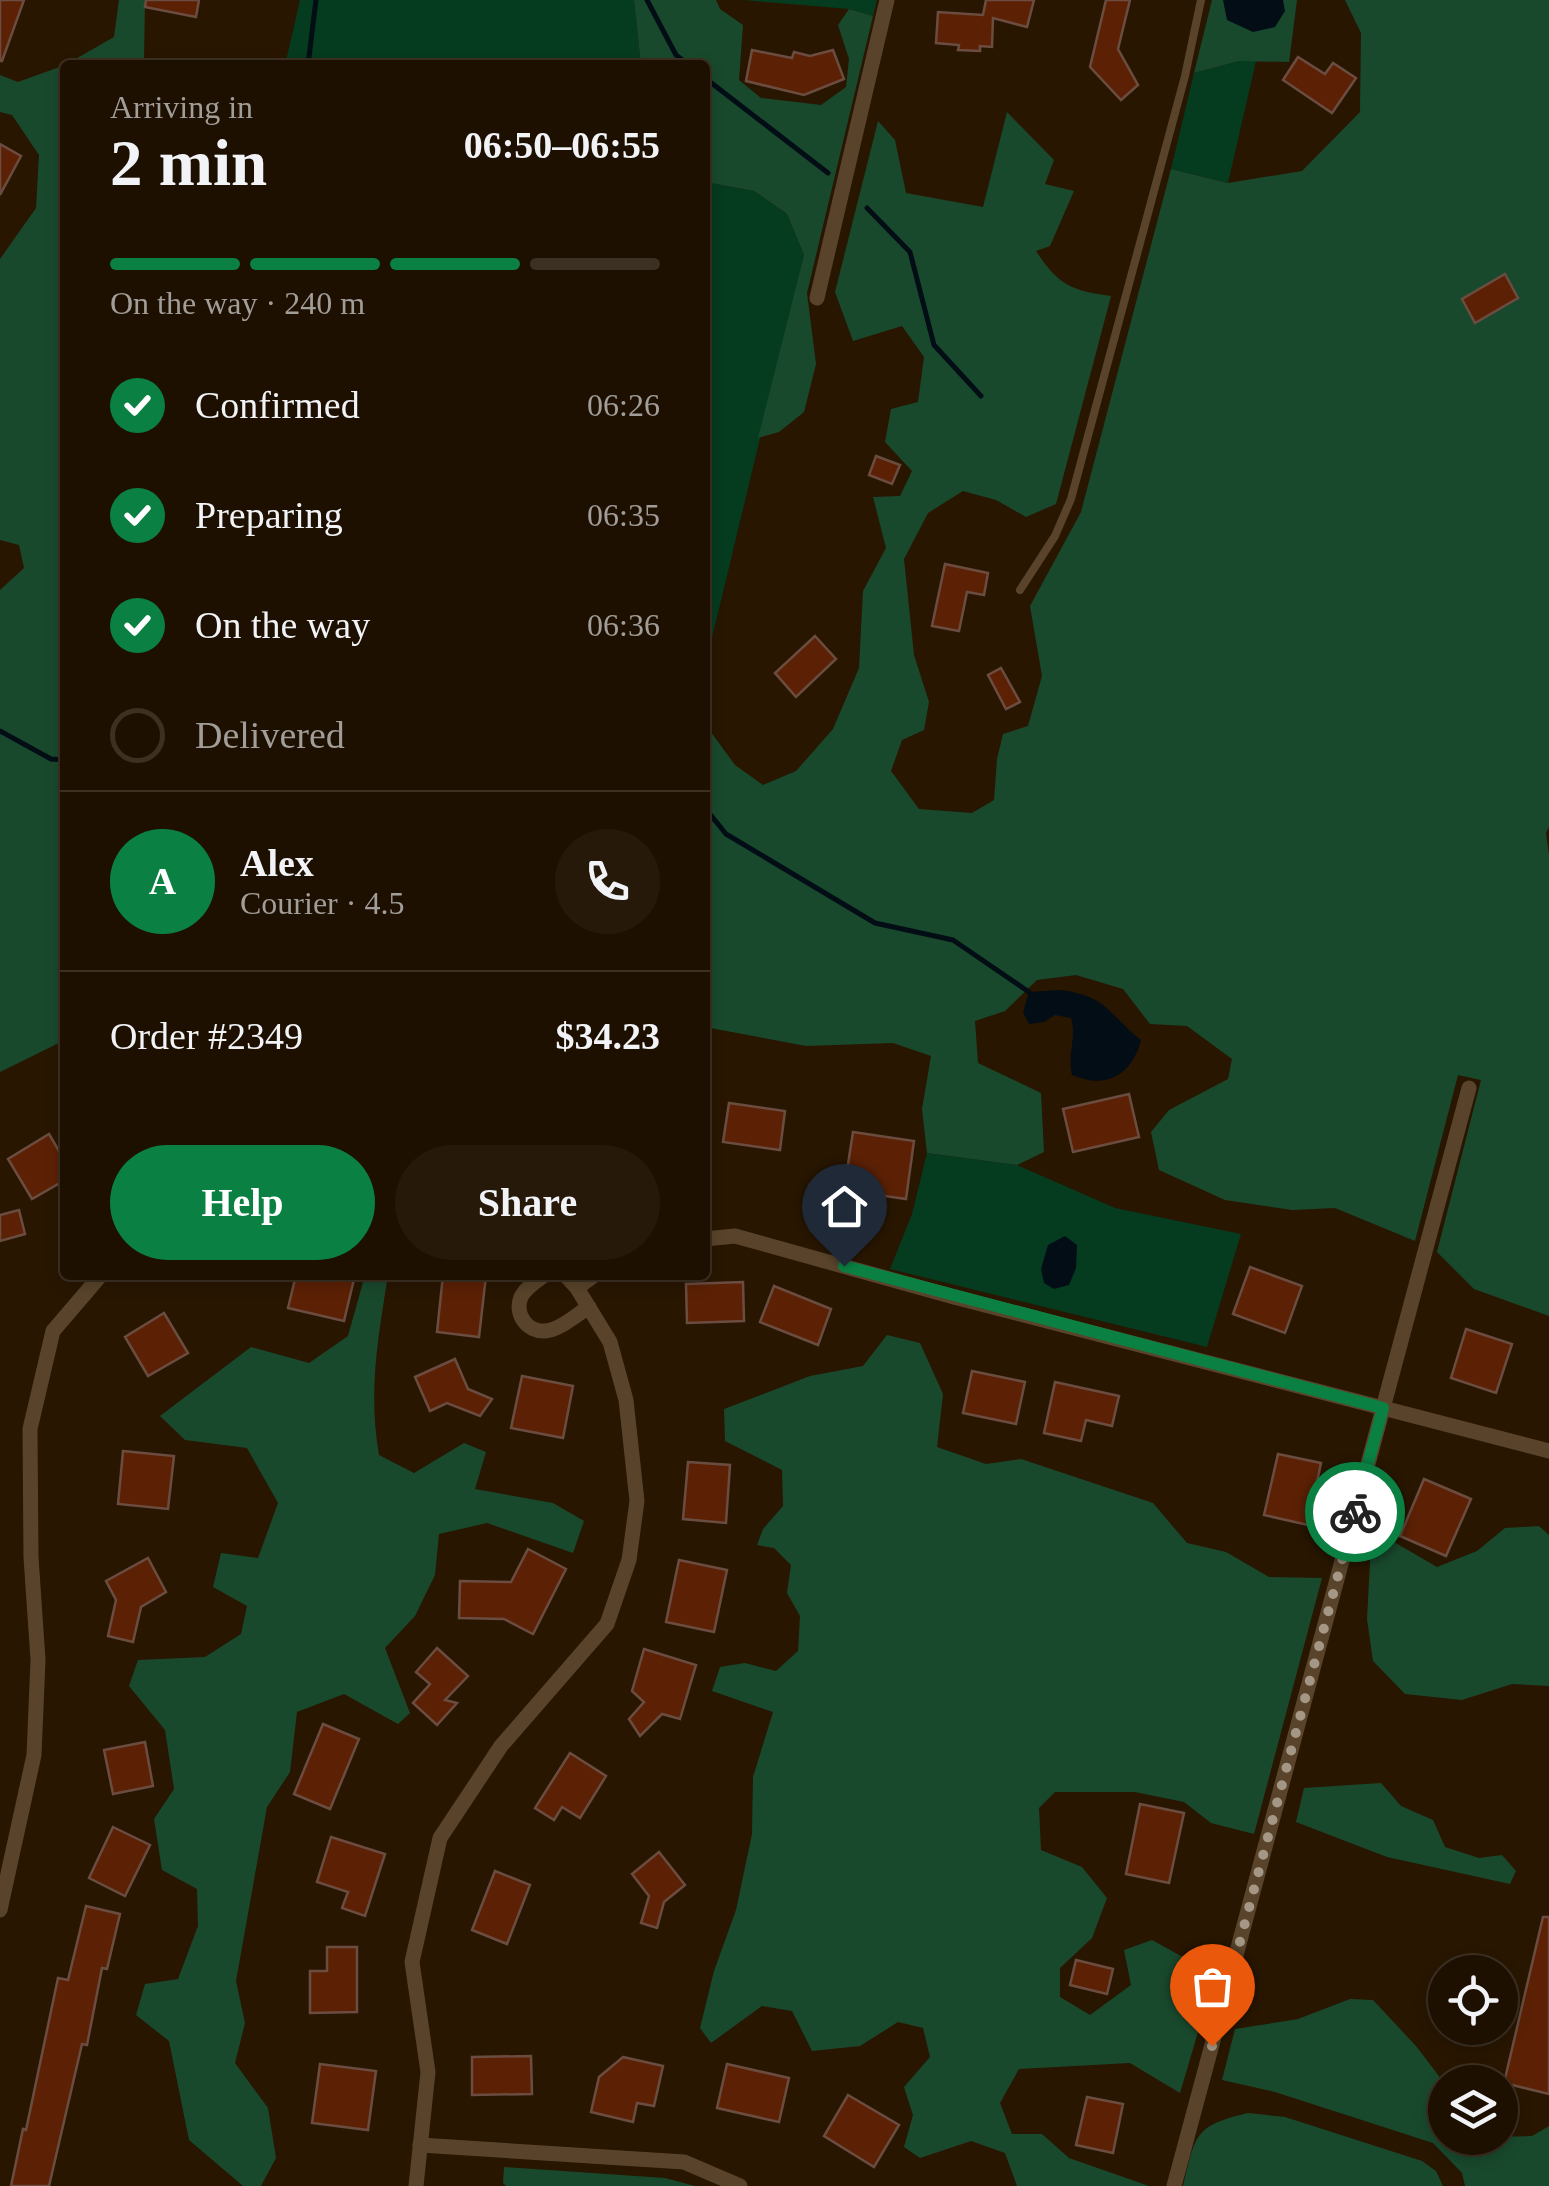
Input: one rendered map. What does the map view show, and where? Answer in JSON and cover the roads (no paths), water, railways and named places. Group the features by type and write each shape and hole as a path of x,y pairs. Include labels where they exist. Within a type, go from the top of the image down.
{"street":[{"path":"818,298 886,0"},
{"path":"1174,2186 1469,1088"},
{"path":"710,1239 736,1236 954,1297 1549,1451"},
{"path":"0,1910 34,1755 38,1660 31,1558 30,1429 53,1331 97,1280"},
{"path":"538,1280 520,1301 521,1317 526,1324 548,1331 589,1308"},
{"path":"416,2186 428,2072 412,1962 440,1838 501,1746 607,1624 629,1560 637,1501 626,1400 610,1342 571,1281"},
{"path":"420,2144 684,2162 740,2186"}],"lane":[{"path":"1020,590 1055,536 1072,499 1180,95 1201,0"}],"waterway":[{"path":"309,60 316,0"},
{"path":"647,0 676,55 682,60"},
{"path":"710,82 828,173"},
{"path":"867,208 910,252 934,345 981,396"},
{"path":"0,731 51,759 60,760"},
{"path":"710,814 726,834 875,923 953,940 1029,992"}]}
